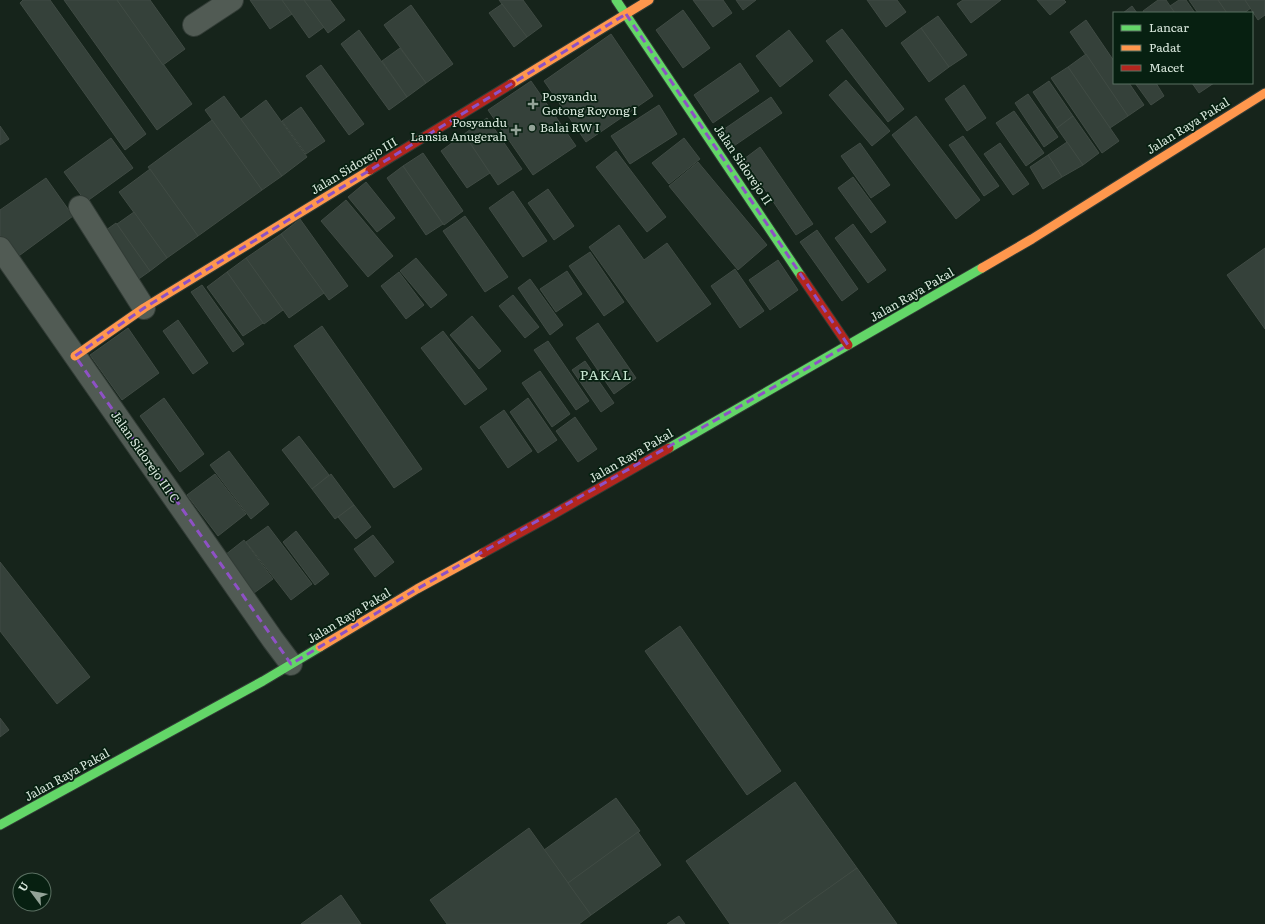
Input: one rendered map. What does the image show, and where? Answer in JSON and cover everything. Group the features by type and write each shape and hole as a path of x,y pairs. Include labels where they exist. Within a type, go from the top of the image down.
{"main road":[{"name":"Jalan Sidorejo II","path":"616,0 848,345"},
{"name":"Jalan Sidorejo III","path":"75,356 144,308 649,0"},
{"name":"Jalan Raya Pakal","path":"0,825 263,681 417,589 559,511 1032,239 1265,93"}],"street":[{"path":"194,25 232,0"},
{"path":"80,207 144,308"},
{"name":"Jalan Sidorejo III C","path":"0,248 291,664"}],"highlighted area":[{"path":"626,14 848,345 417,589 291,664 75,356 144,308"}],"building":[{"path":"23,0 50,0 146,134 125,150 20,3"},
{"path":"64,0 117,0 192,104 157,130"},
{"path":"117,0 150,0 185,49 163,65"},
{"path":"250,0 282,0 292,14 270,29"},
{"path":"282,0 304,0 324,27 309,38"},
{"path":"304,0 330,0 345,20 328,33"},
{"path":"499,0 523,0 542,26 527,37"},
{"path":"693,0 723,0 732,13 713,27"},
{"path":"736,0 756,0 743,10"},
{"path":"867,0 897,0 906,12 886,27"},
{"path":"963,0 1001,0 971,23 957,4"},
{"path":"1037,0 1064,0 1066,2 1050,15"},
{"path":"1158,0 1166,0 1174,12 1144,12"},
{"path":"1179,0 1186,0 1194,12 1174,12 1170,6"},
{"path":"1189,0 1218,0 1226,12 1197,12"},
{"path":"1218,0 1245,0 1251,8 1245,12 1226,12"},
{"path":"1245,0 1265,0 1265,15 1258,20"},
{"path":"502,4 527,37 514,47 489,13"},
{"path":"411,5 453,64 426,83 384,25"},
{"path":"1132,6 1136,12 1124,12"},
{"path":"683,10 710,48 683,68 656,30"},
{"path":"938,16 967,55 949,67 921,28"},
{"path":"1086,20 1113,60 1113,84 1130,84 1144,105 1128,116 1070,32"},
{"path":"921,28 949,67 929,82 901,43"},
{"path":"842,29 904,109 888,122 826,41"},
{"path":"359,30 407,97 389,110 341,44"},
{"path":"789,30 813,61 780,87 756,56"},
{"path":"611,34 653,96 586,142 544,81"},
{"path":"400,48 426,83 407,97 382,61"},
{"path":"1086,54 1128,116 1110,128 1068,67"},
{"path":"740,63 759,91 713,123 694,95"},
{"path":"321,65 364,124 349,135 306,76"},
{"path":"1068,67 1119,141 1102,153 1051,78"},
{"path":"846,80 890,131 872,146 829,95"},
{"name":"Balai RW I","path":"531,81 576,146 533,175 488,110"},
{"path":"1049,81 1073,116 1057,128 1033,92"},
{"path":"1136,84 1157,84 1164,96 1151,105"},
{"path":"1193,84 1212,84 1199,93"},
{"path":"964,85 986,118 967,131 945,99"},
{"path":"1028,94 1058,137 1044,147 1015,103"},
{"path":"224,96 282,176 262,190 205,110"},
{"path":"771,97 782,113 728,150 717,134"},
{"path":"266,100 307,157 282,176 241,119"},
{"path":"659,105 677,134 630,164 611,136"},
{"path":"301,107 325,141 306,154 282,121"},
{"path":"1014,111 1044,153 1026,166 996,123"},
{"path":"916,116 980,200 956,219 892,135"},
{"path":"1073,116 1099,153 1083,165 1057,128"},
{"path":"487,118 522,169 498,185 464,134"},
{"path":"212,120 262,190 198,236 148,167"},
{"path":"0,126 9,139 0,145"},
{"path":"464,134 490,173 467,188 441,151"},
{"path":"963,136 999,186 984,196 949,145"},
{"path":"111,138 133,168 86,202 64,172"},
{"path":"684,138 700,159 669,184 652,163"},
{"path":"1067,142 1083,165 1062,177 1048,155"},
{"path":"860,143 890,185 871,198 841,156"},
{"path":"1000,143 1029,184 1013,195 984,154"},
{"path":"760,147 813,224 796,235 744,159"},
{"path":"616,151 666,217 647,232 596,167"},
{"path":"423,153 463,211 444,225 403,166"},
{"path":"1048,155 1062,177 1043,189 1030,167"},
{"path":"698,162 767,245 738,270 669,186"},
{"path":"403,166 443,224 426,235 387,178"},
{"path":"150,169 198,236 167,258 119,192"},
{"path":"853,177 886,222 871,233 838,188"},
{"path":"46,178 73,216 16,258 0,236 0,210"},
{"path":"366,182 395,218 377,232 348,197"},
{"path":"548,189 574,226 554,240 528,203"},
{"path":"513,191 547,241 523,257 489,208"},
{"path":"346,200 393,256 368,277 321,221"},
{"path":"134,212 167,258 150,271 117,224"},
{"path":"465,216 508,277 485,292 443,231"},
{"path":"300,219 348,286 329,300 281,234"},
{"path":"116,223 150,271 133,283 99,235"},
{"path":"853,224 886,270 868,283 835,238"},
{"path":"619,225 644,260 667,243 711,304 657,342 589,247"},
{"path":"817,230 858,289 842,301 800,242"},
{"path":"281,234 324,293 289,318 246,258"},
{"path":"1265,248 1265,329 1227,275"},
{"path":"590,252 624,302 604,316 569,266"},
{"path":"246,258 283,310 264,324 227,272"},
{"path":"416,258 447,295 431,308 400,271"},
{"path":"778,260 798,290 770,310 749,280"},
{"path":"735,269 764,311 740,328 711,286"},
{"path":"567,271 582,294 556,312 540,289"},
{"path":"227,272 263,323 243,336 207,287"},
{"path":"399,272 424,305 406,319 381,286"},
{"path":"530,279 563,325 550,335 518,288"},
{"path":"202,285 244,344 233,352 191,292"},
{"path":"513,295 539,327 525,338 499,306"},
{"path":"472,316 501,351 479,369 450,335"},
{"path":"178,320 208,363 193,374 163,331"},
{"path":"598,323 636,378 614,394 576,338"},
{"path":"322,326 422,469 394,488 294,346"},
{"path":"128,328 159,373 122,400 90,355"},
{"path":"443,331 487,389 465,405 421,348"},
{"path":"548,341 589,401 576,410 534,350"},
{"path":"585,361 614,403 601,412 572,370"},
{"path":"540,371 570,414 552,427 522,383"},
{"path":"164,398 204,454 180,472 140,416"},
{"path":"528,398 557,440 538,453 510,412"},
{"path":"504,410 532,451 508,468 480,427"},
{"path":"575,417 597,449 578,462 556,431"},
{"path":"299,436 329,475 312,489 282,450"},
{"path":"229,451 269,504 251,519 210,465"},
{"path":"215,474 246,514 218,536 187,495"},
{"path":"331,474 354,505 335,519 312,489"},
{"path":"354,505 371,527 356,539 338,517"},
{"path":"268,526 312,584 291,600 246,542"},
{"path":"296,531 329,574 315,585 283,542"},
{"path":"373,535 394,562 375,577 354,549"},
{"path":"244,540 273,579 254,593 225,555"},
{"path":"0,562 90,677 57,704 0,631"},
{"path":"680,626 781,771 747,795 645,651"},
{"path":"0,718 9,730 0,737"},
{"path":"795,782 857,868 778,924 730,924 686,861"},
{"path":"616,798 640,831 568,883 544,850"},
{"path":"529,828 591,915 579,924 447,924 430,900"},
{"path":"638,832 661,865 591,915 568,883"},
{"path":"857,868 897,924 778,924"},
{"path":"341,895 361,924 301,924"},
{"path":"679,916 685,924 667,924"}],"traffic: fast":[{"path":"616,0 801,276"},
{"path":"669,448 982,268"},
{"path":"0,825 263,681 320,647"}],"traffic: slow":[{"path":"511,84 649,0"},
{"path":"982,268 1032,239 1265,93"},
{"path":"75,356 144,308 370,170"},
{"path":"320,647 417,589 483,553"}],"traffic: jam":[{"path":"370,170 511,84"},
{"path":"801,276 848,345"},
{"path":"483,553 669,448"}],"place":[{"name":"Posyandu Gotong Royong I","path":"533,104"},
{"name":"Balai RW I","path":"532,128"},
{"name":"Posyandu Lansia Anugerah","path":"516,130"}],"district":[{"name":"PAKAL","path":"606,375"}]}
